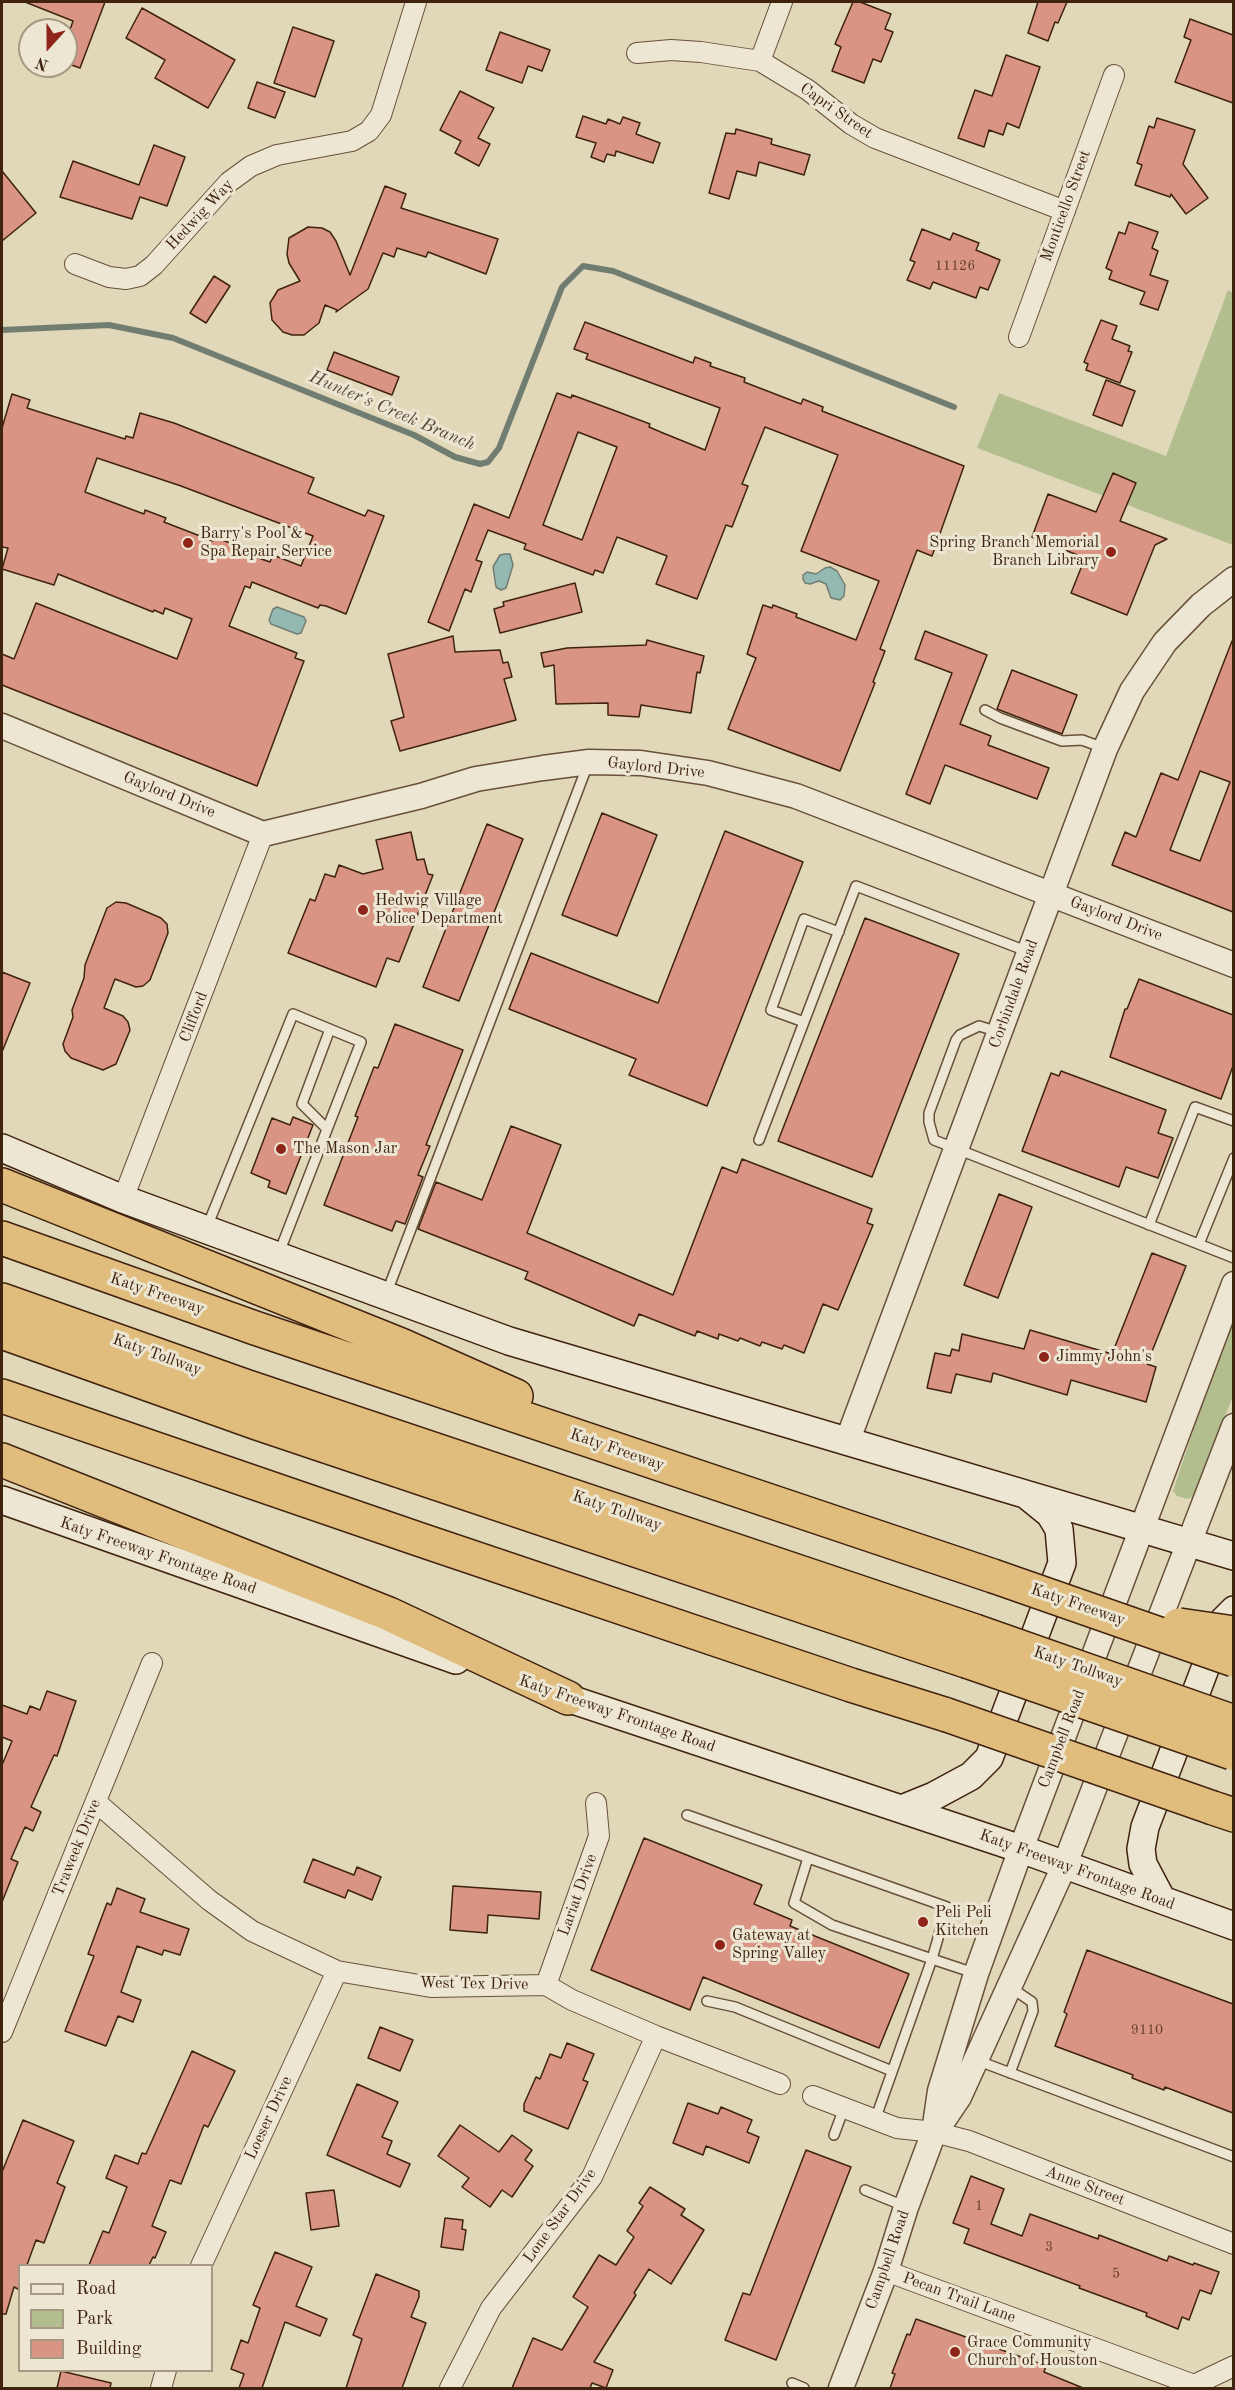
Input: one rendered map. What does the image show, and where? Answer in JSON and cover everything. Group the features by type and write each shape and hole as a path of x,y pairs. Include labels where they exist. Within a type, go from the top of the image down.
{"highway":[{"path":"2,1185 401,1345 690,1475"},
{"name":"Katy Freeway","path":"2,1238 266,1332 1100,1612 1233,1660"},
{"name":"Katy Tollway","path":"2,1299 971,1646 1233,1743"},
{"name":"Katy Tollway","path":"2,1332 256,1423 971,1646"},
{"path":"2,1396 421,1540 851,1685 947,1715 1227,1813"},
{"path":"2,1460 389,1614 568,1698"},
{"path":"1100,1612 1233,1633"}],"main road":[{"path":"2,1148 123,1198 476,1330 554,1356 1142,1527 1233,1556"},
{"path":"902,1809 934,1796 970,1776 989,1758 1062,1563 1059,1529 1050,1514 1024,1493"},
{"name":"Katy Freeway Frontage Road","path":"2,1500 568,1698 1065,1864 1233,1926"},
{"path":"1162,1900 1143,1864 1141,1849 1144,1827 1223,1620 1233,1610"}],"street":[{"name":"Hedwig Way","path":"75,264 109,277 126,279 140,276 154,265 229,182 251,166 277,155 352,141 369,131 381,115 416,2"},
{"path":"760,61 782,2"},
{"name":"Capri Street","path":"637,53 681,51 760,61 808,90 851,124 875,138 898,149 1065,211"},
{"name":"Monticello Street","path":"1019,337 1114,75"},
{"name":"Corbindale Road","path":"847,1442 1105,748 1132,691 1165,642 1201,605 1233,579"},
{"name":"Gaylord Drive","path":"2,726 263,834 421,796 476,779 589,762 640,763 708,773 796,796 1233,965"},
{"name":"Clifford","path":"123,1198 263,834"},
{"name":"Campbell Road","path":"841,2388 886,2271 906,2207 934,2132 940,2091 976,1974 1233,1284"},
{"name":"Campbell Road","path":"934,2132 959,2097 1065,1864 1233,1426"},
{"name":"Traweek Drive","path":"2,2032 152,1663"},
{"name":"West Tex Drive","path":"96,1802 209,1900 252,1931 337,1971 431,1987 546,1985 572,2000 656,2036 780,2084"},
{"name":"Lariat Drive","path":"546,1985 599,1836 596,1803"},
{"name":"Loeser Drive","path":"201,2264 337,1971"},
{"path":"976,1974 1009,1987"},
{"name":"Lone Star Drive","path":"450,2388 491,2308 592,2177 656,2036"},
{"path":"813,2096 897,2128 934,2132"},
{"name":"Anne Street","path":"934,2132 969,2141 1233,2244"},
{"name":"Pecan Trail Lane","path":"886,2271 1194,2385 1233,2366"},
{"path":"161,2388 165,2372"}],"lane":[{"path":"985,710 1000,718 1062,741 1082,741 1105,748"},
{"path":"385,1296 589,762"},
{"path":"759,1140 856,886 1029,952"},
{"path":"804,1022 771,1010 804,919 839,932"},
{"path":"206,1229 293,1014 361,1042 278,1256"},
{"path":"999,1032 979,1026 956,1040 929,1113 934,1140 1233,1258"},
{"path":"327,1129 302,1104 330,1029"},
{"path":"1149,1225 1195,1107 1233,1121"},
{"path":"1199,1244 1233,1158"},
{"path":"687,1815 947,1907 932,1959 875,2120"},
{"path":"808,1858 794,1903 832,1925 976,1974"},
{"path":"1009,1987 1032,2002 1033,2011 1010,2073"},
{"path":"707,2001 735,2007 892,2071"},
{"path":"976,2060 1233,2157"},
{"path":"834,2135 844,2108"},
{"path":"865,2190 906,2207"},
{"path":"792,2384 804,2388"}],"green space":[{"path":"1228,290 1233,293 1233,545 977,448 999,393 1166,456"},
{"path":"1233,1311 1233,1396 1193,1497 1187,1499 1177,1496 1173,1491"}],"water":[{"path":"510,554 513,565 506,588 501,590 496,587 493,567 500,555"},
{"path":"830,567 837,571 845,585 844,596 840,600 831,598 826,584 819,581 805,583 803,579 803,575 807,572 816,574"},
{"path":"277,607 304,617 306,621 301,633 297,634 271,624 269,620 273,609"}],"building":[{"path":"25,2 105,2 80,68 78,67 78,18 65,18"},
{"path":"853,2 860,2 891,14 885,29 893,32 881,62 873,59 864,83 832,71 841,47 835,44"},
{"path":"1038,2 1067,2 1058,23 1055,22 1048,41 1028,33"},
{"path":"142,8 235,60 208,108 155,78 165,60 126,38"},
{"path":"1190,19 1233,35 1233,103 1175,82 1191,40 1184,37"},
{"path":"293,27 334,41 315,97 274,83"},
{"path":"500,32 550,50 542,71 528,66 522,83 486,70"},
{"path":"1006,55 1040,67 1019,128 1007,123 1003,135 989,130 984,147 958,138 975,90 992,96"},
{"path":"257,82 285,92 275,118 248,108"},
{"path":"460,91 494,108 478,138 490,144 479,166 455,153 461,141 440,130"},
{"path":"583,116 606,124 608,119 620,124 623,117 640,123 636,134 660,143 653,163 616,151 615,156 607,154 604,162 591,157 596,143 576,137"},
{"path":"1157,118 1195,130 1183,164 1208,198 1186,214 1171,194 1170,197 1135,185 1142,165 1137,163 1149,126 1154,128"},
{"path":"736,129 772,139 771,144 810,155 804,175 759,162 756,176 737,171 729,199 709,193 726,133 735,134"},
{"path":"154,145 185,157 167,206 140,197 132,219 60,197 73,161 139,185"},
{"path":"2,171 36,213 2,241"},
{"path":"385,186 406,194 401,208 498,239 486,274 428,252 426,257 397,248 394,257 383,253 368,289 336,312 337,310 325,305 319,323 304,335 283,332 272,320 270,303 278,290 300,281 289,263 287,254 289,238 308,227 322,228 330,232 350,275"},
{"path":"1129,222 1158,232 1152,248 1158,251 1150,275 1168,281 1158,310 1140,304 1145,292 1109,279 1112,271 1106,268 1119,232 1125,234"},
{"path":"922,229 950,240 953,233 979,243 976,250 1000,260 988,290 980,287 976,298 933,282 930,289 907,280 915,262 910,260"},
{"path":"214,276 230,286 206,323 190,313"},
{"path":"1101,320 1117,326 1112,339 1130,346 1128,351 1132,352 1120,383 1086,370 1088,364 1084,362"},
{"path":"585,322 693,363 695,357 711,363 710,366 745,378 744,382 801,404 803,399 823,407 822,411 964,466 932,556 917,550 880,649 885,651 873,682 875,683 840,771 728,729 756,658 747,654 763,605 772,608 773,605 797,614 796,617 856,640 879,581 801,551 838,455 765,427 742,484 748,486 732,527 726,525 697,599 656,584 667,556 617,537 603,573 595,570 593,575 524,549 526,544 488,530 476,560 482,562 471,592 465,589 449,631 428,622 474,504 509,518 557,393 571,398 572,395 650,424 649,427 705,450 720,408 586,359 588,354 574,349","holes":["578,432 617,447 582,540 543,525"]},
{"path":"334,352 399,377 392,395 327,370"},
{"path":"1106,380 1135,391 1122,426 1093,415"},
{"path":"12,394 30,400 27,408 125,439 126,436 133,438 140,413 174,423 314,478 308,493 365,516 368,510 384,516 346,614 326,606 320,605 318,608 252,582 250,588 245,586 229,626 297,653 295,658 304,661 257,786 2,685 2,654 14,659 36,603 177,659 192,619 165,608 163,614 154,610 153,612 58,574 54,585 2,569 8,548 2,547 2,428","holes":["97,458 181,486 313,536 301,566 273,555 270,562 239,551 240,547 215,537 213,541 164,522 166,518 145,510 144,514 85,492"]},
{"name":"Spring Branch Memorial Branch Library","path":"1113,473 1136,483 1120,521 1167,539 1155,545 1127,615 1071,593 1085,558 1032,537 1048,494 1096,512"},
{"path":"575,583 582,612 500,633 494,609 504,606 503,602"},
{"path":"925,631 987,655 960,724 991,736 988,745 1049,768 1037,799 945,765 930,804 906,794 952,673 915,659"},
{"path":"453,636 455,652 500,650 503,663 508,662 512,677 504,679 516,720 400,751 391,721 404,717 388,654"},
{"path":"647,640 704,656 700,673 697,672 691,713 641,705 639,717 608,715 608,703 556,704 554,665 544,667 541,653 567,648 646,645"},
{"path":"1233,641 1233,912 1112,865 1125,832 1136,837 1161,773 1178,780","holes":["1200,771 1230,782 1200,861 1170,850"]},
{"path":"1012,670 1077,695 1062,734 997,709"},
{"path":"602,813 657,835 617,936 562,915"},
{"path":"487,824 523,839 459,1001 423,987"},
{"path":"725,831 803,862 707,1106 629,1075 636,1059 509,1009 531,953 658,1003"},
{"name":"Hedwig Village Police Department","path":"411,832 417,860 424,859 428,874 433,875 399,962 387,958 376,987 288,953 310,899 315,901 325,874 335,877 339,865 363,874 383,869 376,840"},
{"path":"116,902 126,903 161,918 167,924 168,933 150,980 143,986 136,987 115,979 104,1008 123,1016 130,1030 116,1064 103,1070 71,1058 63,1044 84,978 85,965 107,908"},
{"path":"865,918 959,954 872,1177 778,1141"},
{"path":"2,972 30,983 2,1052"},
{"path":"1139,979 1233,1015 1233,1066 1221,1099 1110,1057 1125,1009 1127,1009"},
{"path":"395,1024 463,1050 426,1145 430,1146 418,1175 423,1177 405,1224 396,1221 392,1231 324,1205 358,1117 355,1116 374,1067 378,1068"},
{"path":"1061,1071 1166,1110 1158,1133 1173,1138 1158,1178 1126,1167 1119,1187 1022,1151 1051,1073 1059,1076"},
{"name":"The Mason Jar","path":"293,1117 313,1125 286,1194 268,1187 270,1181 251,1173 272,1118 290,1125"},
{"path":"511,1126 561,1145 527,1233 673,1295 722,1167 737,1173 742,1159 872,1209 867,1223 873,1225 838,1310 823,1304 804,1353 784,1345 782,1349 762,1342 760,1346 740,1338 738,1341 719,1334 718,1339 697,1331 695,1336 639,1314 634,1326 525,1279 528,1272 418,1229 436,1182 482,1200"},
{"path":"999,1194 1032,1207 998,1298 964,1285"},
{"path":"1152,1253 1186,1266 1147,1364 1156,1367 1146,1402 1071,1380 1067,1395 993,1373 991,1382 956,1374 951,1393 927,1388 935,1353 950,1356 952,1349 959,1351 962,1334 1024,1349 1030,1330 1112,1354"},
{"path":"47,1691 76,1701 57,1756 54,1755 31,1807 41,1812 33,1831 25,1827 11,1859 18,1862 2,1902 2,1765 12,1741 2,1737 2,1705 27,1714 30,1706 40,1710"},
{"name":"Gateway at Spring Valley","path":"644,1838 762,1885 754,1904 792,1920 790,1926 909,1974 879,2048 703,1977 690,2010 591,1970"},
{"path":"313,1859 354,1875 357,1867 381,1877 372,1900 348,1890 345,1898 304,1882"},
{"path":"453,1886 541,1892 539,1919 488,1915 487,1933 450,1930"},
{"path":"117,1888 145,1899 140,1912 189,1929 180,1955 164,1950 162,1955 137,1946 121,1992 141,2000 133,2022 118,2016 106,2046 65,2031 94,1956 88,1954 107,1903 111,1905"},
{"path":"1087,1950 1233,2004 1233,2113 1165,2087 1164,2090 1132,2078 1133,2075 1055,2046 1067,2014 1064,2012"},
{"path":"380,2027 413,2040 400,2071 368,2058"},
{"path":"567,2043 594,2054 583,2080 588,2082 568,2129 524,2111 524,2104 536,2077 540,2079 550,2054 561,2058"},
{"path":"192,2051 235,2071 208,2127 204,2125 181,2184 170,2180 152,2226 166,2232 155,2258 153,2257 150,2264 89,2264 103,2231 109,2233 127,2187 106,2178 115,2155 138,2164 142,2153 146,2154"},
{"path":"357,2084 398,2102 382,2137 392,2141 387,2154 410,2164 400,2187 327,2155"},
{"path":"688,2103 718,2114 721,2107 752,2120 747,2132 759,2137 749,2163 706,2146 703,2155 673,2143"},
{"path":"23,2120 74,2141 57,2183 65,2187 44,2243 36,2240 27,2264 18,2264 18,2289 14,2287 6,2314 2,2314 2,2172"},
{"path":"460,2125 499,2152 512,2135 532,2150 525,2160 533,2166 512,2197 502,2190 490,2207 462,2187 469,2178 438,2156"},
{"path":"806,2150 851,2167 776,2360 725,2340 743,2293 750,2295"},
{"path":"971,2176 1004,2189 991,2224 1022,2236 1030,2214 1098,2239 1099,2235 1167,2261 1169,2256 1193,2265 1194,2263 1219,2272 1211,2294 1200,2290 1189,2320 1182,2317 1178,2329 1146,2316 1147,2313 1079,2288 1080,2286 964,2243 969,2229 953,2223"},
{"path":"650,2187 685,2209 681,2215 704,2230 671,2284 649,2269 634,2293 636,2295 594,2362 613,2370 606,2388 592,2383 590,2388 512,2388 533,2338 562,2350 588,2307 573,2297 599,2255 616,2265 634,2237 627,2231 643,2206 639,2203"},
{"path":"334,2190 339,2226 311,2230 306,2193"},
{"path":"445,2218 463,2220 462,2229 466,2230 463,2250 441,2247"},
{"path":"275,2252 312,2267 296,2306 327,2319 320,2336 285,2322 262,2388 239,2388 244,2374 231,2369 241,2340 248,2343 260,2308 253,2305"},
{"path":"376,2274 419,2291 411,2317 426,2323 402,2388 346,2388 362,2339 353,2335"},
{"name":"Grace Community Church of Houston","path":"916,2319 1046,2366 1044,2372 1083,2388 890,2388 895,2374 892,2373 907,2334 910,2335"},
{"path":"61,2372 111,2383 110,2388 57,2388"}],"waterway":[{"name":"Hunter's Creek Branch","path":"2,330 109,325 173,338 414,435 455,457 480,464 488,462 499,448 562,287 583,266 613,271 954,407"}],"place":[{"name":"Barry's Pool & Spa Repair Service","path":"188,543"},
{"name":"Spring Branch Memorial Branch Library","path":"1111,552"},
{"name":"Hedwig Village Police Department","path":"363,910"},
{"name":"The Mason Jar","path":"281,1149"},
{"name":"Jimmy John's","path":"1044,1357"},
{"name":"Peli Peli Kitchen","path":"923,1922"},
{"name":"Gateway at Spring Valley","path":"720,1945"},
{"name":"Grace Community Church of Houston","path":"955,2352"}]}
